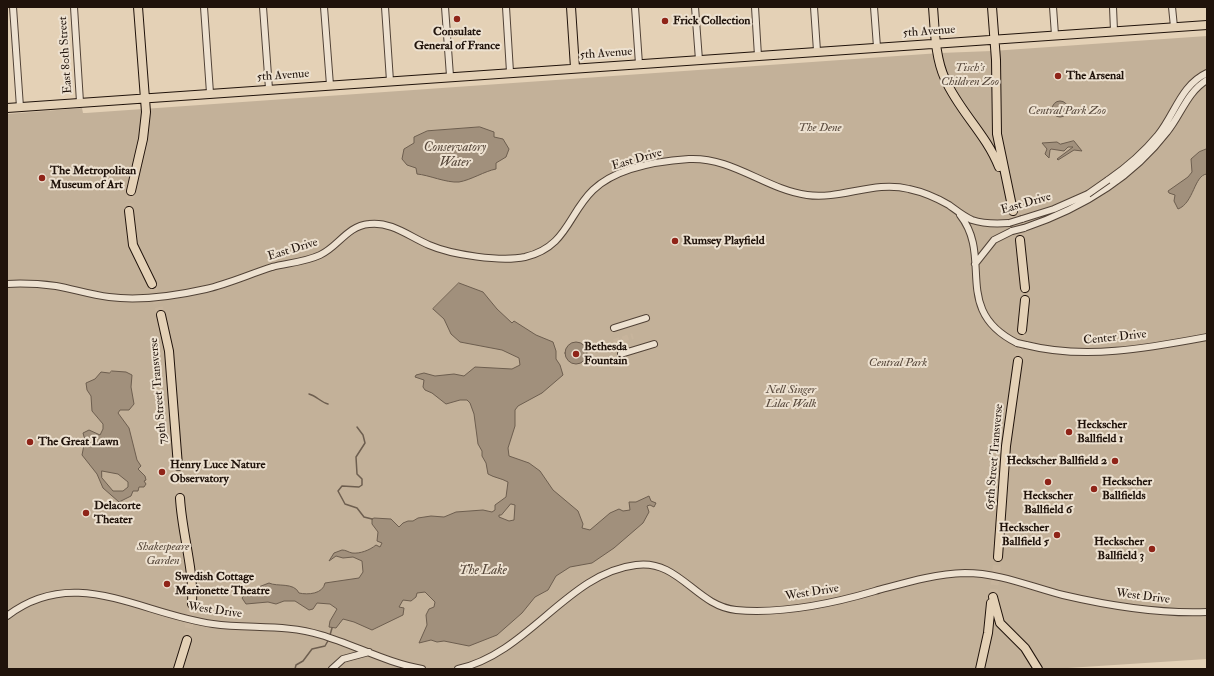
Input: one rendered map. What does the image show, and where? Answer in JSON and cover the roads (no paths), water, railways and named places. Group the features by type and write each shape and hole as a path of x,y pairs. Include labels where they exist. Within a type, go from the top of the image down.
{"main road":[{"path":"131,191 143,139 145,118 145,98 138,7"},
{"path":"571,7 575,68"},
{"path":"933,7 936,43 941,71 958,102 991,149 1008,188"},
{"path":"992,7 995,40 998,142 1013,211"},
{"name":"5th Avenue","path":"7,108 450,76 1207,25"},
{"path":"129,211 133,245 152,284"},
{"path":"1020,240 1025,288"},
{"path":"1022,330 1025,300"},
{"name":"79th Street Transverse","path":"161,315 169,351 178,466"},
{"name":"65th Street Transverse","path":"998,556 1006,446 1018,361"},
{"path":"180,498 182,521 192,575 192,604"},
{"path":"980,669 993,597 1000,623 1025,648 1036,665"},
{"path":"178,669 187,640"}],"street":[{"path":"13,7 20,107"},
{"name":"East 80th Street","path":"74,7 80,102"},
{"path":"204,7 210,93"},
{"path":"263,7 269,89"},
{"path":"324,7 330,85"},
{"path":"385,7 390,81"},
{"path":"445,7 450,76"},
{"path":"506,7 510,72"},
{"path":"635,7 639,64"},
{"path":"695,7 699,60"},
{"path":"755,7 758,56"},
{"path":"814,7 817,51"},
{"path":"874,7 877,47"},
{"path":"1053,7 1055,35"},
{"path":"1113,7 1114,31"},
{"path":"1172,7 1174,27"},
{"name":"East Drive","path":"7,284 47,285 118,298 139,298 197,291 276,266 320,255 349,231 364,224 372,223 392,227 428,245 463,256 522,257 544,248 564,232 584,202 598,186 622,174 655,165 693,159 720,162 784,189 812,196 894,186 910,189 931,196 971,220 989,224 1009,223 1090,196 1110,183 1159,134 1186,90 1197,78 1207,73"},
{"path":"1110,183 1139,164 1175,121 1193,91 1207,80"},
{"path":"975,264 994,240 1012,231 1024,228 1090,196"},
{"path":"958,212 971,234 975,251 975,264"},
{"name":"Center Drive","path":"975,264 977,292 983,311 997,329 1017,343 1026,346 1074,353 1135,348 1207,337"},
{"path":"614,328 646,318"},
{"path":"621,354 654,344"},
{"name":"West Drive","path":"458,669 482,662 503,651 581,589 600,576 619,568 638,564 653,565 670,571 711,603 735,610 774,609 813,605 868,593 923,578 966,573 1008,578 1100,603 1156,611 1207,612"},
{"name":"West Drive","path":"8,615 25,603 40,597 57,593 79,592 105,596 204,623 299,630 329,637 408,666 422,669"},
{"path":"332,669 343,659 369,652"}],"water":[{"path":"1060,101 1067,106 1068,109 1063,116 1060,117 1053,112 1052,109 1057,102"},
{"name":"Conservatory Water","path":"480,127 494,132 494,137 503,139 509,149 506,157 496,163 496,169 464,181 454,182 417,174 416,168 407,165 402,159 404,149 414,143 414,137 427,131"},
{"path":"1074,141 1082,151 1074,150 1058,160 1057,159 1073,147 1068,147 1064,151 1051,149 1049,158 1045,154 1047,149 1042,143 1057,142 1060,144"},
{"path":"1207,149 1207,174 1199,179 1191,196 1183,206 1178,209 1174,201 1175,195 1169,193 1168,191 1188,177 1192,172 1191,159 1199,152"},
{"name":"The Lake","path":"459,283 483,292 497,309 512,323 514,321 536,335 553,342 556,351 556,359 560,365 563,375 542,393 518,406 515,410 515,426 508,448 509,456 529,463 540,471 553,490 578,511 583,524 582,528 590,530 610,513 619,509 623,511 630,510 629,502 636,502 649,496 651,501 656,503 654,507 650,505 647,506 649,512 643,523 614,548 592,563 570,567 556,576 548,590 535,597 522,613 497,635 469,646 431,640 419,643 427,625 426,615 429,609 434,607 435,602 425,592 417,593 416,597 411,601 403,600 399,607 404,608 403,615 372,630 343,619 336,628 329,627 330,621 337,609 330,604 317,603 313,609 309,610 295,601 284,601 276,604 268,602 246,604 242,598 248,591 269,583 293,587 299,593 311,594 318,592 324,587 325,583 359,578 363,572 362,561 353,557 343,558 336,556 329,561 334,553 342,550 358,553 376,545 380,547 382,543 377,541 378,532 372,524 372,519 374,518 391,519 399,527 403,523 413,521 418,518 431,516 444,517 456,512 483,510 492,512 495,510 495,505 506,497 508,482 488,474 486,463 482,456 482,451 478,444 474,414 470,403 467,400 460,400 446,404 432,393 425,390 423,387 424,380 415,377 416,375 424,373 435,376 454,374 464,376 475,367 512,369 520,365 519,358 502,350 460,342 451,334 444,319 433,309","holes":["511,504 515,505 514,520 509,521 499,517 499,515 501,515"]},
{"name":"Bethesda Fountain","path":"576,342 580,343 586,349 586,357 580,363 576,364 572,363 566,357 565,353 566,349 572,343"},
{"path":"112,371 126,372 132,375 131,387 134,404 129,410 120,410 118,413 129,428 137,460 141,466 138,469 145,476 146,480 144,481 146,484 144,487 139,487 138,491 133,491 131,496 119,502 103,488 97,474 82,455 85,440 83,433 89,430 100,435 103,429 103,424 92,411 91,396 87,390 86,383 95,379 101,372 109,373","holes":["102,471 118,474 128,482 128,487 123,491 113,491 102,478"]}],"waterway":[{"path":"309,394 328,404"},
{"path":"357,427 363,435 365,443 356,457 357,474 362,479 362,485 359,487 342,486 338,491 345,504 357,508 364,517 372,519"},
{"path":"330,635 332,628"},
{"path":"295,669 296,665 303,661 312,649 325,646 329,639"}],"tunnel":[{"path":"129,211 131,191"},
{"path":"1013,211 1020,240"},
{"path":"152,284 161,315"},
{"path":"1018,361 1022,330"},
{"path":"614,342 633,336"},
{"path":"178,466 180,498"},
{"path":"993,597 998,557"},
{"path":"187,640 192,604"}],"place":[{"name":"Consulate General of France","path":"457,19"},
{"name":"Frick Collection","path":"665,21"},
{"name":"The Arsenal","path":"1058,76"},
{"name":"The Metropolitan Museum of Art","path":"42,178"},
{"name":"Rumsey Playfield","path":"675,241"},
{"name":"Bethesda Fountain","path":"576,354"},
{"name":"Heckscher Ballfield 1","path":"1069,432"},
{"name":"The Great Lawn","path":"30,442"},
{"name":"Heckscher Ballfield 2","path":"1115,461"},
{"name":"Henry Luce Nature Observatory","path":"162,472"},
{"name":"Heckscher Ballfield 6","path":"1048,482"},
{"name":"Heckscher Ballfields","path":"1094,489"},
{"name":"Delacorte Theater","path":"86,513"},
{"name":"Heckscher Ballfield 5","path":"1057,535"},
{"name":"Heckscher Ballfield 3","path":"1152,549"},
{"name":"Swedish Cottage Marionette Theatre","path":"167,584"}],"park label":[{"name":"Tisch's Children Zoo","path":"970,75"},
{"name":"Central Park Zoo","path":"1067,111"},
{"name":"The Dene","path":"820,128"},
{"name":"Central Park","path":"898,363"},
{"name":"Nell Singer Lilac Walk","path":"791,397"},
{"name":"Shakespeare Garden","path":"163,554"}]}
